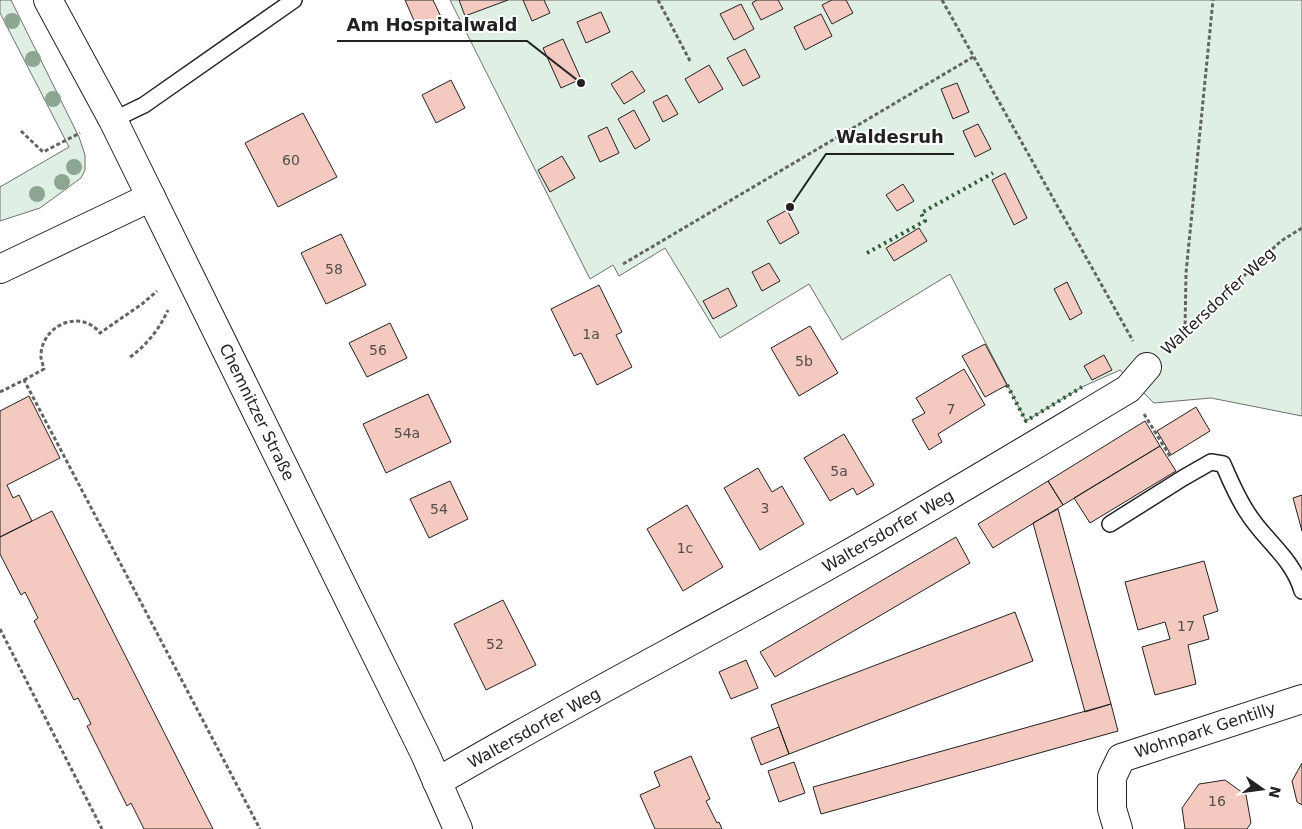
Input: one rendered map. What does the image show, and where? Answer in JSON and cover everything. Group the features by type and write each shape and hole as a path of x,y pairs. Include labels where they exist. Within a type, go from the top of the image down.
{"street":[{"name":"Chemnitzer Straße","path":"48,0 113,120 425,754 458,829"},
{"path":"0,269 151,198"},
{"name":"Waltersdorfer Weg","path":"437,782 497,747 845,556 1128,389 1147,367"},
{"name":"Wohnpark Gentilly","path":"1118,829 1112,809 1112,777 1121,758 1302,699"}],"lane":[{"path":"113,120 144,105 292,1"},
{"path":"1110,524 1211,462 1223,464 1247,513 1282,554 1300,582 1302,591"}],"path":[{"path":"658,0 690,61"},
{"path":"942,0 1147,367"},
{"path":"1185,331 1186,273 1213,0"},
{"path":"623,264 974,57"},
{"path":"21,131 43,152 80,133"},
{"name":"Waltersdorfer Weg","path":"1147,367 1281,242 1302,228"},
{"path":"0,392 44,369 40,354 46,338 58,326 71,320 83,321 94,326 100,333 142,304 157,291"},
{"path":"130,356 138,351 161,324 168,310"},
{"path":"24,380 260,829"},
{"path":"1128,389 1183,478"},
{"path":"0,628 102,829"}],"green space":[{"path":"0,0 11,0 79,137 85,155 85,170 81,178 40,208 0,221 0,187 69,147 0,13"},
{"path":"450,0 1302,0 1302,416 1211,398 1154,403 1120,370 1082,387 1026,421 950,274 842,340 809,284 720,338 665,248 619,276 613,265 590,279"}],"building":[{"path":"405,0 433,0 443,21 419,32"},
{"path":"459,0 508,0 465,16"},
{"path":"523,0 544,0 550,13 532,21"},
{"path":"757,0 778,0 783,9 761,20 752,3"},
{"path":"832,0 846,0 853,13 832,24 822,5"},
{"path":"741,4 754,29 734,40 720,14"},
{"path":"601,12 610,32 586,43 577,22"},
{"path":"821,14 832,36 805,50 794,27"},
{"path":"563,39 581,79 561,88 543,48"},
{"path":"745,49 760,77 743,86 727,58"},
{"path":"709,65 723,89 699,103 685,79"},
{"path":"632,71 645,91 624,104 611,84"},
{"path":"451,80 465,108 436,123 422,95"},
{"path":"957,83 969,112 953,119 941,89"},
{"path":"667,95 678,114 663,122 653,102"},
{"path":"634,110 650,140 635,149 618,119"},
{"path":"303,113 337,177 278,207 245,143"},
{"path":"978,124 991,149 975,157 963,131"},
{"path":"607,127 619,153 600,162 588,136"},
{"path":"562,156 575,178 550,192 538,170"},
{"path":"1005,173 1027,218 1014,225 992,180"},
{"path":"903,184 914,201 897,211 886,195"},
{"path":"787,210 799,233 780,244 767,221"},
{"path":"919,228 927,241 894,261 886,248"},
{"path":"341,234 366,285 326,304 301,253"},
{"path":"769,263 780,281 762,291 752,272"},
{"path":"1067,282 1082,313 1070,320 1054,289"},
{"path":"599,285 622,332 616,335 632,367 597,385 581,353 574,356 551,309"},
{"path":"728,288 737,306 713,319 703,301"},
{"path":"390,323 407,358 367,377 349,343"},
{"path":"810,326 838,373 799,396 771,348"},
{"path":"985,344 1007,385 985,397 962,356"},
{"path":"1104,355 1112,370 1092,380 1084,366"},
{"path":"964,369 985,405 938,434 942,442 929,450 912,420 925,413 916,398"},
{"path":"428,394 451,442 386,473 363,424"},
{"path":"29,396 60,458 7,485 13,498 19,495 32,521 0,537 0,411"},
{"path":"1196,407 1210,431 1171,455 1157,431"},
{"path":"1145,421 1160,446 1063,505 1048,481"},
{"path":"844,434 874,485 857,495 853,488 830,501 804,458"},
{"path":"1160,446 1176,471 1090,523 1074,498"},
{"path":"758,468 772,492 782,486 804,524 760,550 724,488"},
{"path":"450,481 468,519 429,538 410,499"},
{"path":"1048,481 1063,505 993,548 978,524"},
{"path":"1302,495 1302,531 1293,498"},
{"path":"687,505 723,567 683,591 647,529"},
{"path":"1058,509 1111,704 1085,712 1033,523"},
{"path":"52,511 213,829 144,829 131,803 127,806 87,726 91,724 78,698 74,700 34,621 38,618 25,592 21,595 0,554 0,537"},
{"path":"956,537 970,563 775,677 760,652"},
{"path":"1204,561 1218,611 1203,616 1209,639 1188,645 1196,684 1155,695 1142,647 1170,639 1165,622 1138,630 1125,582"},
{"path":"503,600 536,665 486,690 454,624"},
{"path":"1015,612 1033,661 789,754 771,705"},
{"path":"746,660 758,688 731,699 719,672"},
{"path":"1111,704 1118,731 821,814 813,787"},
{"path":"779,727 789,754 761,765 751,738"},
{"path":"691,756 710,799 706,801 722,829 655,829 640,795 660,786 654,772"},
{"path":"794,762 805,793 779,802 768,771"},
{"path":"1302,763 1302,805 1297,802 1292,781"},
{"path":"1225,780 1246,795 1251,823 1247,829 1185,829 1182,808 1199,784"}],"hedge":[{"path":"867,253 925,221 921,213 993,173"},
{"path":"1007,385 1026,421 1082,387"}],"place":[{"name":"Am Hospitalwald","path":"581,83"},
{"name":"Waldesruh","path":"790,207"}]}
